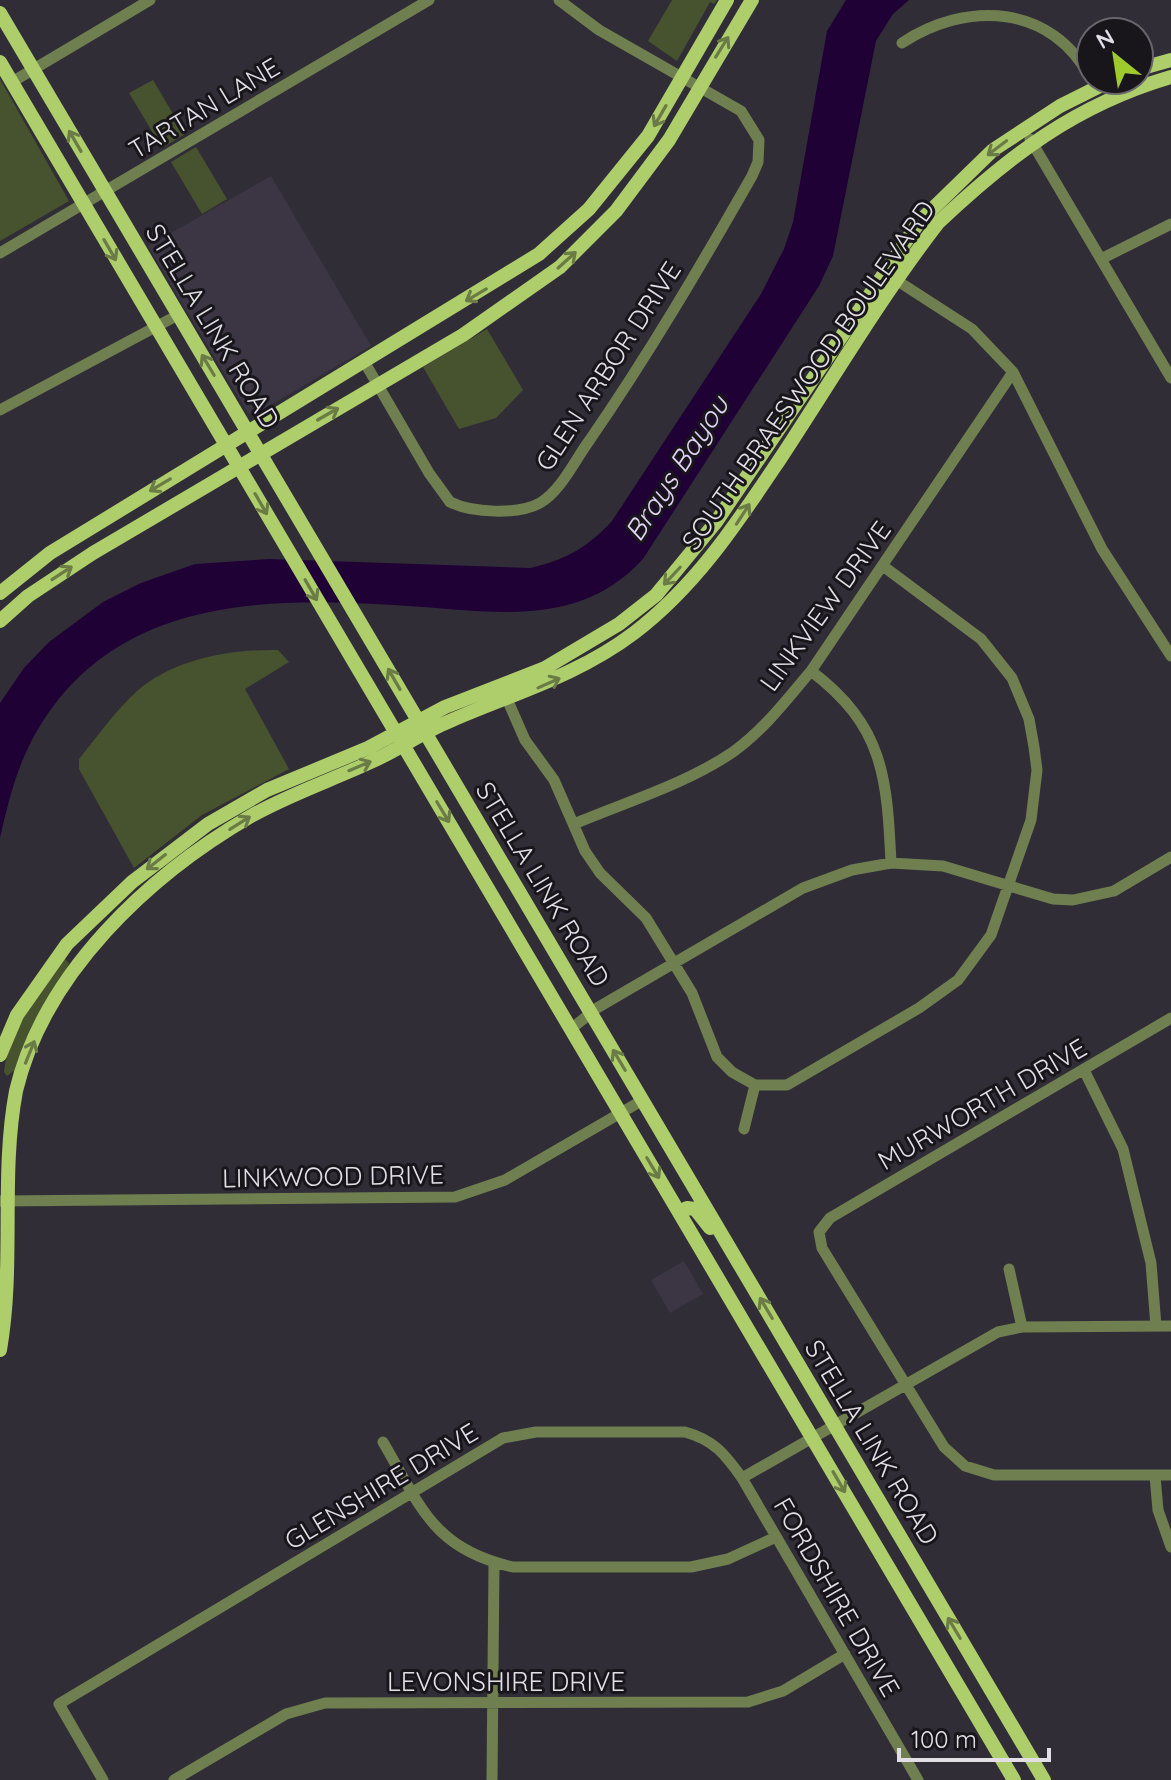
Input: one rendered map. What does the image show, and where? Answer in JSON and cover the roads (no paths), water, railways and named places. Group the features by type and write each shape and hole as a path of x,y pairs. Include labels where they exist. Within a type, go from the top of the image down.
{"main road":[{"path":"0,593 82,533 504,279 579,220 648,136 727,0"},
{"path":"0,621 28,596 93,553 531,290 601,227 669,140 752,0"},
{"name":"STELLA LINK ROAD","path":"0,13 1044,1780"},
{"name":"STELLA LINK ROAD","path":"0,62 1014,1780"},
{"name":"SOUTH BRAESWOOD BOULEVARD","path":"0,1350 7,1305 2,1201 4,1151 17,1087 38,1031 85,957 126,912 197,852 313,778 368,748 400,738 545,668 619,624 656,595 716,522 919,222 945,194 993,150 1103,102 1171,77"},
{"name":"SOUTH BRAESWOOD BOULEVARD","path":"422,726 543,686 607,651 656,615 697,574 733,529 938,223 1028,135 1076,96"},
{"path":"579,220 601,227"},
{"path":"82,533 93,553"},
{"name":"SOUTH BRAESWOOD BOULEVARD","path":"0,1055 17,1015 67,944 106,904 189,837 238,805 313,778"},
{"path":"189,837 197,852"},
{"path":"517,937 539,924"},
{"path":"67,944 85,957"},
{"path":"0,1082 17,1087"},
{"path":"679,1212 687,1208 695,1209 734,1255"},
{"path":"886,1563 908,1550"},
{"path":"950,1671 972,1658"}],"street":[{"path":"12,82 150,0"},
{"name":"TARTAN LANE","path":"0,253 429,0"},
{"path":"559,0 599,30 699,85"},
{"path":"902,43 929,25 956,15 976,12 1016,16 1060,37 1075,51"},
{"name":"GLEN ARBOR DRIVE","path":"365,363 450,502 470,508 515,510 545,499 660,336 758,162 759,140 751,122 729,102 699,85"},
{"path":"1100,96 1103,102"},
{"path":"1028,135 1170,374"},
{"path":"1101,259 1171,224"},
{"path":"884,273 972,329 1013,372 1102,549 1171,656"},
{"path":"0,410 178,315"},
{"name":"LINKVIEW DRIVE","path":"574,824 691,775 734,751 776,712 811,671 1013,372"},
{"path":"507,699 525,740 554,780 585,851 600,873 646,918 674,962 699,1006 717,1057 732,1072 755,1085 775,1087 797,1080 942,992 981,952 1009,885 1031,820 1037,770 1022,700 1000,658 981,639 883,566"},
{"path":"811,671 856,714 876,745 885,785 891,863"},
{"path":"571,1029 591,1013 674,962 811,884 852,870 891,863 943,866 1053,899 1084,899 1114,891 1171,857"},
{"name":"MURWORTH DRIVE","path":"905,1382 822,1248 819,1232 830,1218 1171,1018"},
{"path":"1084,1070 1123,1149 1151,1263 1156,1326"},
{"path":"744,1129 755,1085"},
{"name":"LINKWOOD DRIVE","path":"2,1201 455,1197 505,1180 643,1100"},
{"path":"1009,1269 1022,1327"},
{"path":"742,1478 982,1338 1022,1327 1171,1326"},
{"path":"905,1382 944,1447 952,1457 976,1471 1171,1475"},
{"name":"GLENSHIRE DRIVE","path":"103,1780 59,1704 503,1438 536,1432 685,1432 707,1438 720,1448 742,1478"},
{"path":"383,1442 412,1492 448,1540 471,1556 494,1563 513,1567 691,1567 728,1559 776,1537"},
{"path":"1155,1476 1158,1510 1171,1547"},
{"name":"FORDSHIRE DRIVE","path":"742,1478 914,1779"},
{"path":"492,1780 494,1563"},
{"name":"LEVONSHIRE DRIVE","path":"174,1780 278,1719 310,1706 340,1703 748,1702 783,1691 845,1654"}],"water":[{"name":"Brays Bayou","path":"846,0 909,0 893,14 876,41 833,256 819,286 643,559 620,580 595,595 568,605 540,610 483,611 310,602 253,605 199,614 149,631 103,657 62,695 24,757 0,838 0,703 24,668 49,642 103,602 141,583 195,564 269,559 530,568 575,552 603,530 612,521 761,294 784,249 793,222 827,31"}]}
